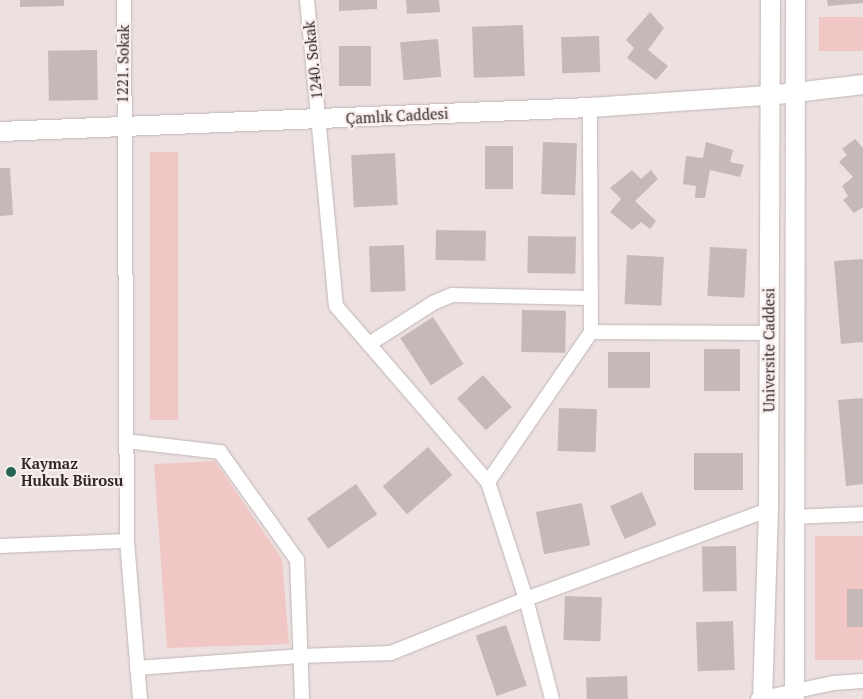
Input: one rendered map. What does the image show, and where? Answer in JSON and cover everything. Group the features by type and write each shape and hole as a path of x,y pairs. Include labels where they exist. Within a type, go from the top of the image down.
{"street":[{"name":"1221. Sokak","path":"124,0 122,127 127,541 140,699"},
{"name":"1240. Sokak","path":"307,0 320,119 336,306 488,482"},
{"name":"Universite Caddesi","path":"761,698 768,510 768,95 770,0"},
{"name":"Universite Caddesi","path":"795,0 792,517 796,697"},
{"name":"Çamlık Caddesi","path":"0,131 590,107 768,95 863,84"},
{"path":"552,699 526,599 488,482 591,332 590,107"},
{"path":"369,344 433,303 452,295 590,298"},
{"path":"591,332 769,334"},
{"path":"126,441 220,452 297,560 302,699"},
{"path":"137,668 299,656 391,653 526,599 768,510"},
{"path":"792,517 863,514"},
{"path":"0,546 127,541"},
{"path":"761,698 796,697 834,683 863,681"}],"shaded area":[{"path":"819,17 863,17 863,51 819,51"},
{"path":"150,152 178,152 178,420 150,420"},
{"path":"215,461 282,559 289,644 167,648 154,464"},
{"path":"815,536 863,536 863,660 815,660"}],"building":[{"path":"20,0 64,0 64,6 20,7"},
{"path":"339,0 377,0 377,9 339,11"},
{"path":"406,0 439,0 440,12 407,14"},
{"path":"827,0 863,0 863,3 828,6"},
{"path":"650,12 664,28 648,50 668,66 656,80 627,58 634,48 626,40"},
{"path":"523,25 525,76 474,78 472,27"},
{"path":"599,36 600,72 562,73 561,37"},
{"path":"438,39 441,77 403,80 400,42"},
{"path":"339,46 371,46 371,86 339,86"},
{"path":"97,50 98,100 49,101 48,51"},
{"path":"855,139 863,148 863,207 854,213 843,200 848,196 842,186 853,177 839,162 847,155 842,149"},
{"path":"543,142 577,143 575,195 541,194"},
{"path":"706,142 733,150 730,162 744,165 740,177 710,170 705,198 695,198 696,186 683,184 686,156 703,158"},
{"path":"485,146 513,146 513,189 485,189"},
{"path":"395,153 398,205 354,207 351,155"},
{"path":"0,168 10,168 13,215 0,216"},
{"path":"632,170 641,179 651,170 658,179 635,201 656,221 650,229 641,222 632,230 610,212 621,199 610,188"},
{"path":"436,230 486,231 485,261 435,260"},
{"path":"528,236 576,237 575,274 527,273"},
{"path":"404,245 406,291 371,292 369,246"},
{"path":"710,247 747,249 744,298 707,296"},
{"path":"627,255 664,257 661,306 624,304"},
{"path":"863,259 863,342 841,344 834,261"},
{"path":"522,310 566,311 565,353 521,352"},
{"path":"433,317 463,364 431,385 400,338"},
{"path":"704,349 740,349 740,391 704,391"},
{"path":"608,352 650,352 650,388 608,388"},
{"path":"483,375 512,407 486,430 457,398"},
{"path":"863,398 863,484 846,486 838,400"},
{"path":"559,408 597,409 595,452 557,451"},
{"path":"428,447 452,475 407,514 383,486"},
{"path":"694,453 743,453 743,490 694,490"},
{"path":"356,484 377,514 328,549 307,518"},
{"path":"642,492 657,525 625,539 610,506"},
{"path":"582,503 590,545 544,554 536,512"},
{"path":"736,546 737,591 703,592 702,547"},
{"path":"847,589 863,589 863,627 847,627"},
{"path":"565,596 602,597 600,641 563,640"},
{"path":"733,621 735,670 698,671 696,622"},
{"path":"506,625 527,686 497,696 476,635"},
{"path":"627,676 628,699 587,699 586,677"}],"place":[{"name":"Kaymaz Hukuk Bürosu","path":"11,472"}]}
